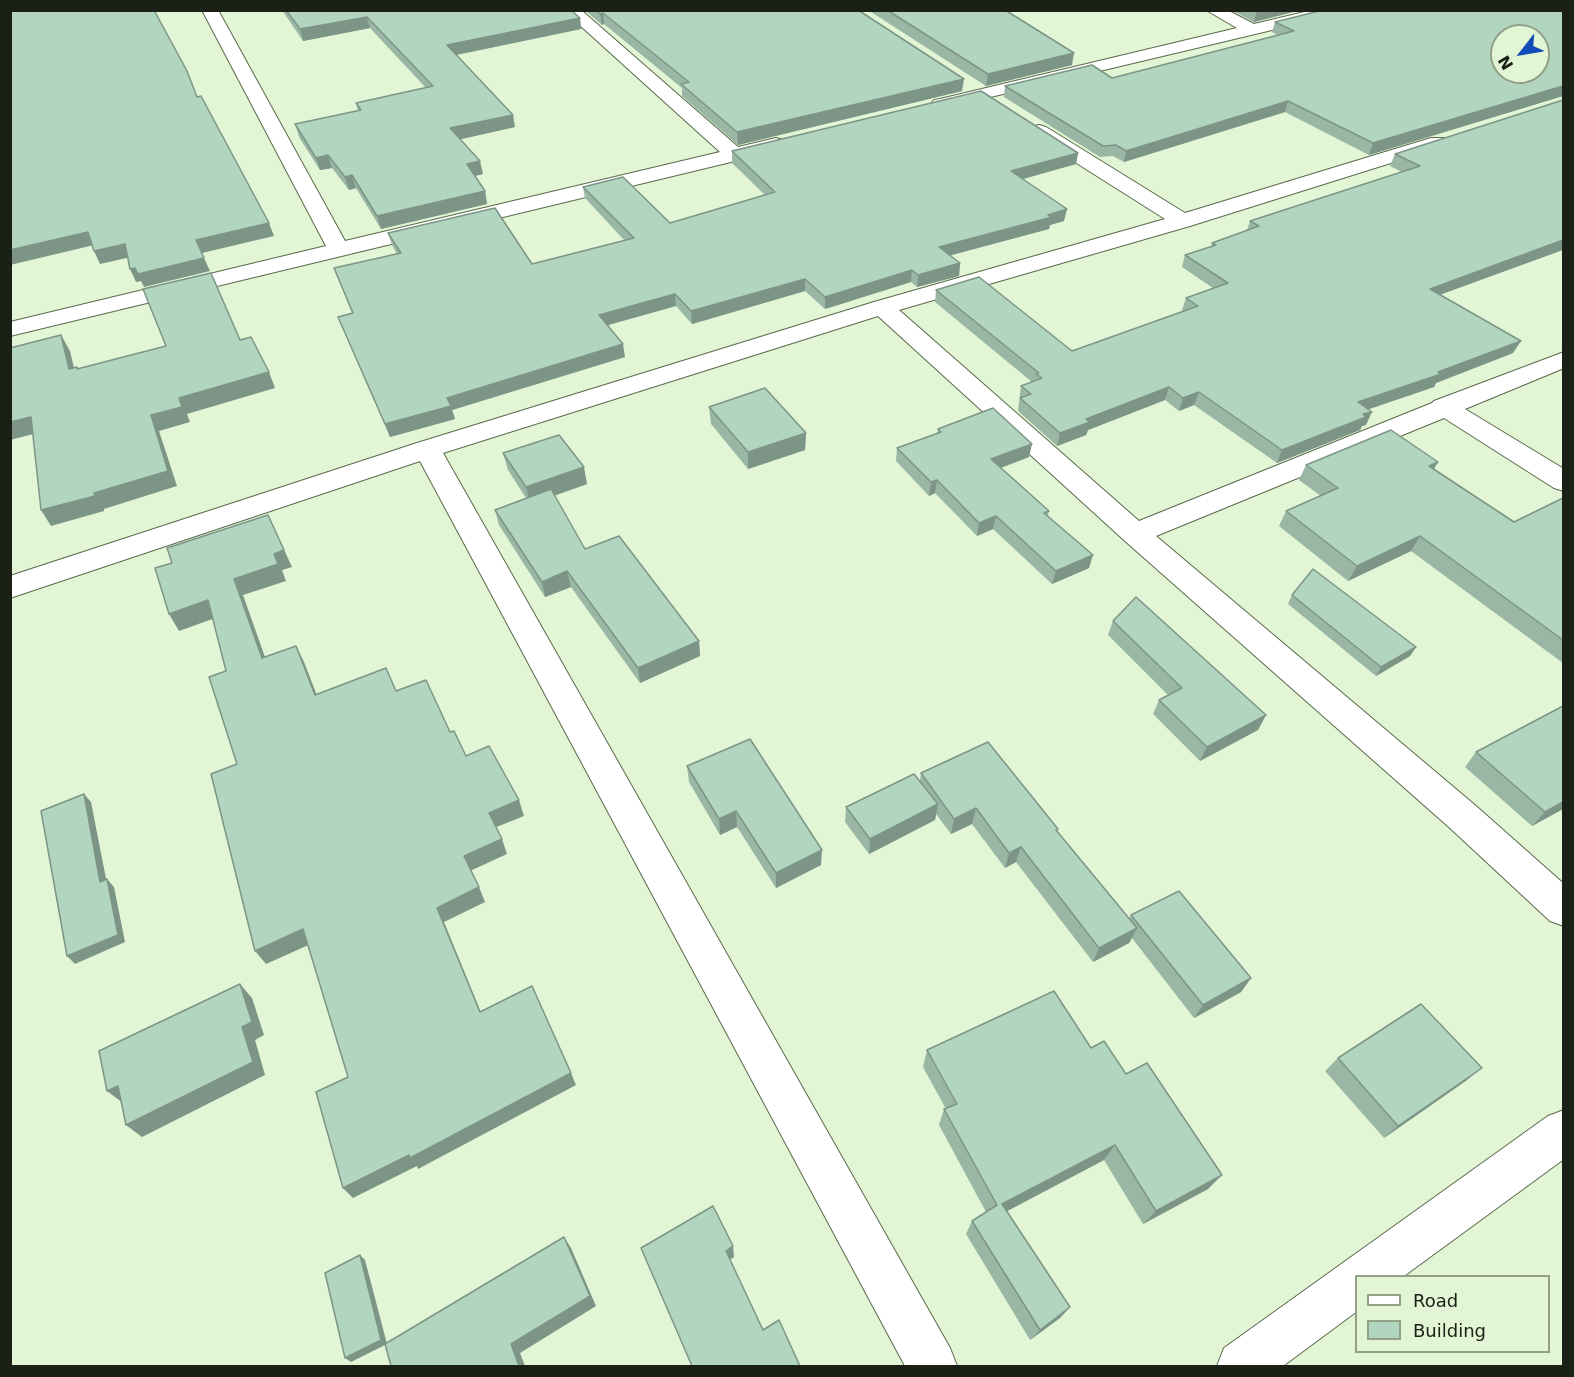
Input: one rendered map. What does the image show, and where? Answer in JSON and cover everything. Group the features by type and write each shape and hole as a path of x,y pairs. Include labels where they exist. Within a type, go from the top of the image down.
{"street":[{"path":"210,10 338,248"},
{"path":"571,10 735,154"},
{"path":"1214,10 1253,30"},
{"path":"926,108 1335,10"},
{"path":"961,81 1002,107"},
{"path":"1022,119 1182,221"},
{"path":"10,587 426,449 882,307 1182,221 1463,134"},
{"path":"10,329 338,248 791,141"},
{"path":"882,307 1136,534 1463,817 1563,909"},
{"path":"1136,534 1563,358"},
{"path":"1443,406 1563,482"},
{"path":"426,449 932,1366"},
{"path":"1366,1275 1562,1134"},
{"path":"1242,1366 1355,1284"}],"building":[{"path":"10,10 154,10 187,71 197,97 201,96 269,223 196,240 204,258 138,274 135,268 130,269 125,244 94,251 88,232 10,250"},
{"path":"286,10 571,10 580,18 447,45 513,115 450,128 480,161 467,164 485,191 377,216 352,175 345,177 328,155 316,158 295,124 361,110 356,103 433,86 367,17 300,29"},
{"path":"597,10 858,10 964,79 737,132 681,84 689,82"},
{"path":"887,10 1005,10 1074,53 988,74"},
{"path":"1323,10 1563,10 1563,86 1373,143 1288,101 1126,151 1116,145 1103,146 1005,86 1092,65 1112,78 1294,31 1275,22"},
{"path":"981,91 1078,153 1011,171 1067,209 1048,215 1052,217 939,247 960,263 918,275 912,270 825,297 805,279 691,311 675,294 599,315 623,344 447,398 451,406 385,424 338,317 353,313 334,268 401,253 388,233 495,208 532,264 634,238 583,187 623,177 670,223 775,192 732,151"},
{"path":"1563,100 1563,240 1430,289 1521,341 1438,372 1441,374 1358,402 1372,412 1363,414 1366,417 1282,450 1199,392 1183,398 1169,387 1086,419 1090,422 1060,433 1020,398 1031,394 1021,386 1042,378 1036,374 1039,373 936,290 979,277 1072,351 1198,306 1186,298 1228,283 1185,255 1216,245 1212,243 1259,226 1250,221 1420,166 1395,154"},
{"path":"211,273 240,340 251,337 269,372 179,398 182,407 151,415 168,471 94,493 95,496 41,510 31,417 10,422 10,348 61,335 69,369 77,367 77,369 166,346 143,289"},
{"path":"765,388 806,433 748,452 709,407"},
{"path":"993,408 1032,444 991,459 1049,511 1044,513 1093,555 1056,571 996,516 979,523 937,480 931,482 897,448 941,432 938,429"},
{"path":"1391,430 1438,462 1429,466 1514,522 1563,498 1563,640 1420,536 1357,566 1286,511 1338,488 1306,465"},
{"path":"559,435 584,467 526,487 503,453"},
{"path":"551,489 585,549 619,536 699,641 638,668 567,571 542,582 495,510"},
{"path":"268,515 284,550 274,554 278,564 234,579 262,658 296,646 315,695 386,668 396,691 426,680 450,732 454,731 466,756 489,746 519,800 489,813 502,839 464,856 479,887 437,908 480,1012 532,986 571,1073 410,1158 409,1155 343,1188 316,1092 348,1077 303,929 255,951 211,774 237,764 209,677 226,671 208,600 169,614 155,568 172,563 167,548"},
{"path":"1313,569 1416,647 1381,667 1292,595"},
{"path":"1136,597 1266,715 1207,747 1159,700 1182,688 1113,621"},
{"path":"1563,706 1563,802 1545,812 1476,752"},
{"path":"750,739 822,850 776,873 736,811 719,819 687,766"},
{"path":"988,742 1058,829 1056,830 1137,928 1099,948 1021,847 1009,853 976,808 954,819 921,773"},
{"path":"914,774 938,804 870,839 846,807"},
{"path":"84,794 100,882 107,879 118,935 67,956 41,811"},
{"path":"1179,891 1251,978 1203,1005 1131,915"},
{"path":"240,984 252,1022 242,1027 253,1062 126,1125 118,1086 107,1091 99,1051"},
{"path":"1054,991 1091,1048 1104,1041 1126,1074 1147,1063 1222,1175 1156,1211 1115,1145 1002,1204 1070,1307 1040,1330 972,1221 997,1205 944,1109 957,1104 927,1050"},
{"path":"1421,1004 1482,1068 1398,1126 1338,1058"},
{"path":"713,1206 733,1246 726,1251 763,1330 779,1320 800,1366 692,1366 641,1248"},
{"path":"564,1237 590,1296 511,1344 519,1366 391,1366 385,1344"},
{"path":"360,1255 381,1340 345,1358 325,1273"}]}
